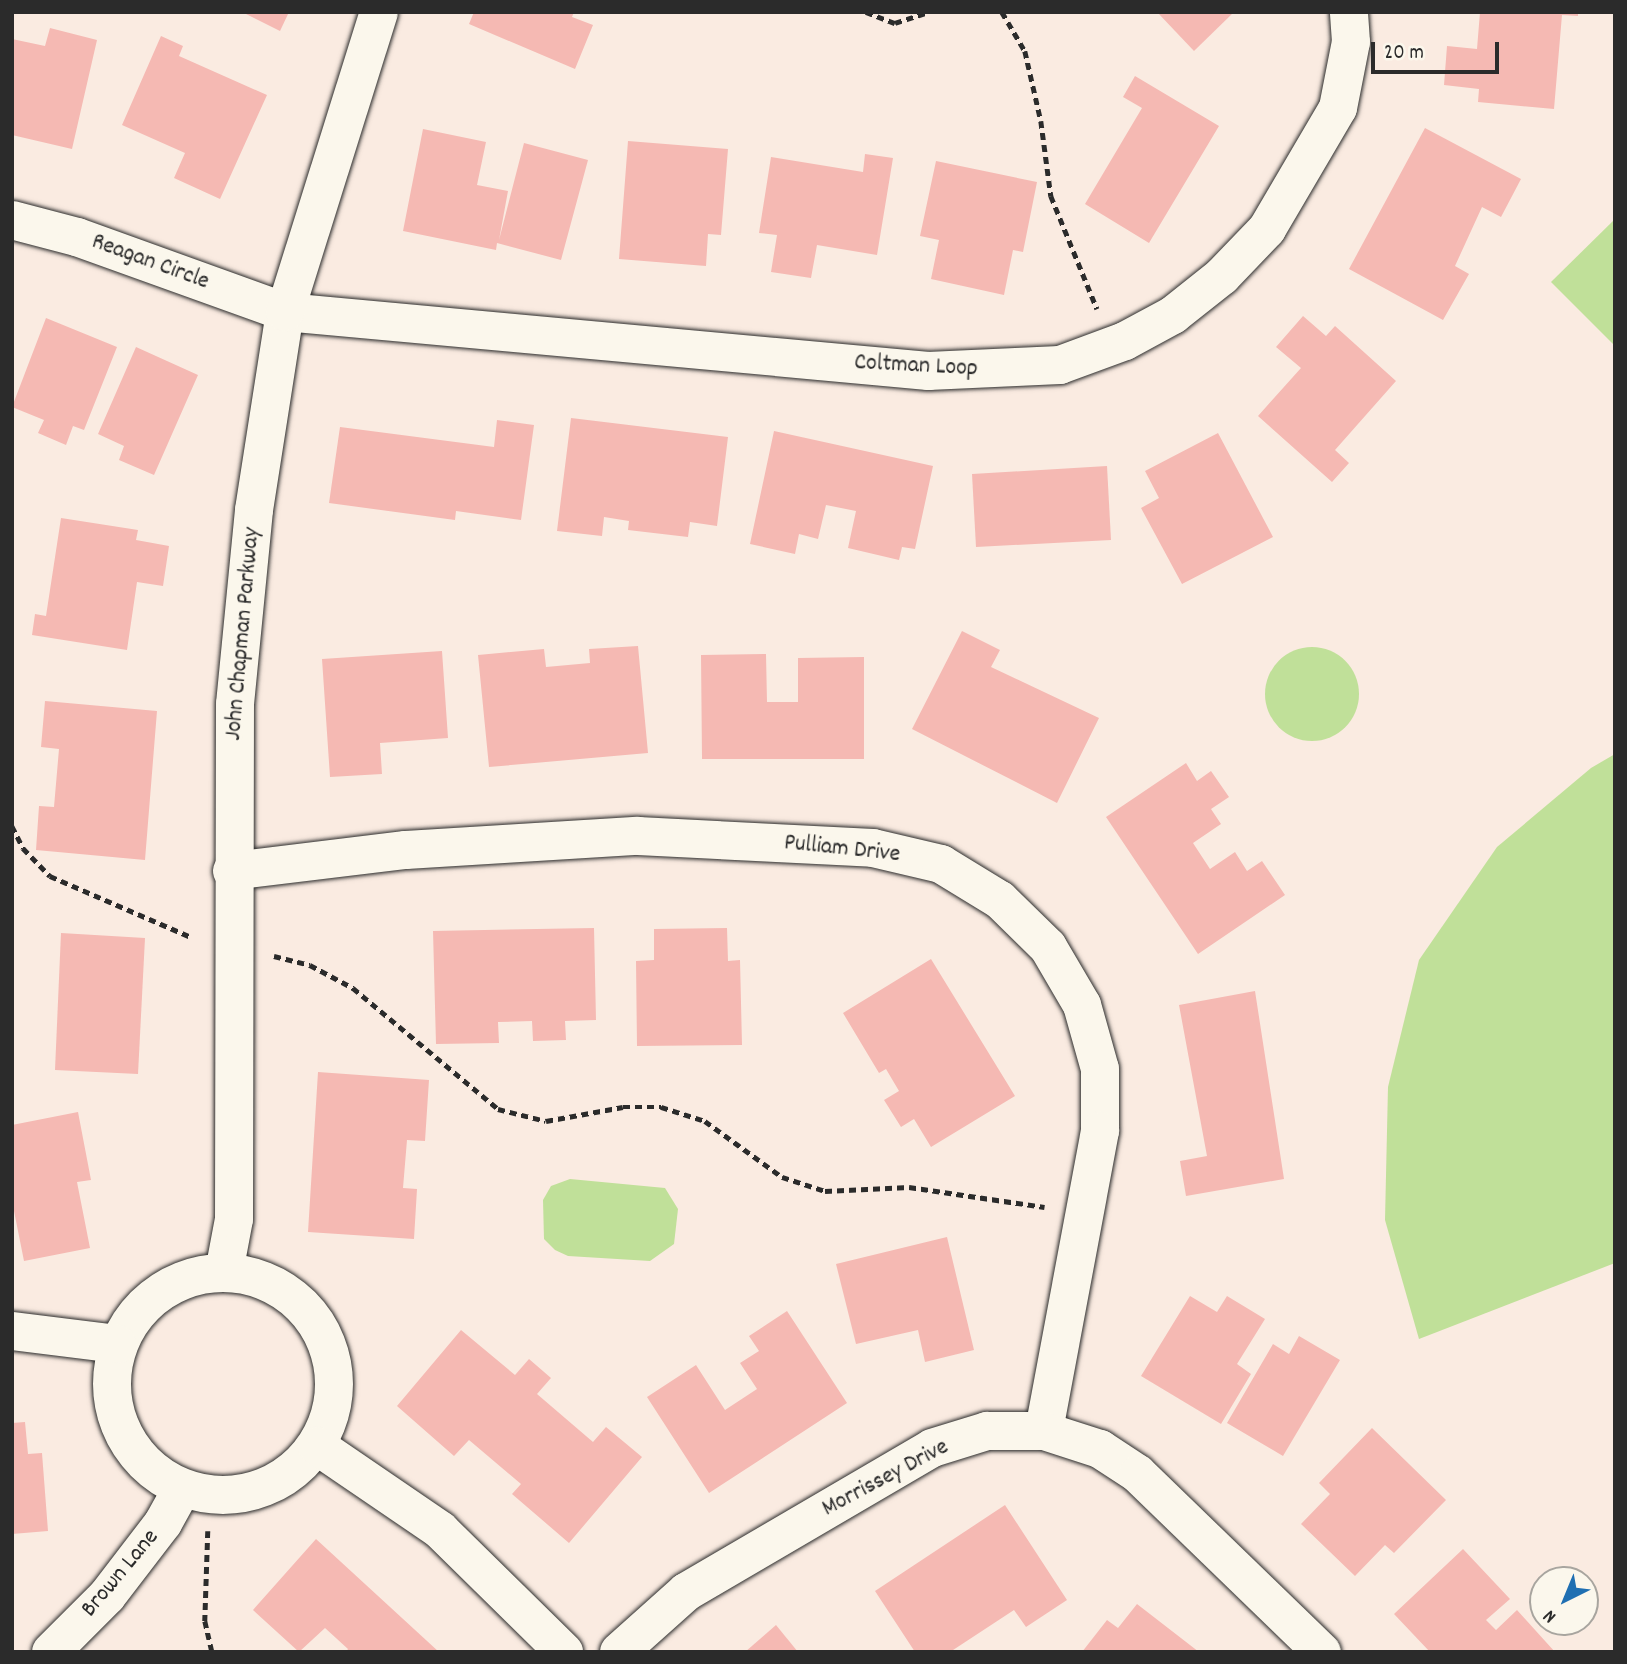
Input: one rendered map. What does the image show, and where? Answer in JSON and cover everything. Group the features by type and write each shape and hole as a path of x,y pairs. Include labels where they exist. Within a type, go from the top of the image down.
{"street":[{"name":"John Chapman Parkway","path":"224,1272 234,1219 232,871 235,704 254,510 285,312 380,12"},
{"name":"Coltman Loop","path":"285,312 929,371 1060,365 1125,341 1173,315 1222,276 1267,229 1338,108 1351,42 1349,12"},
{"name":"Reagan Circle","path":"12,220 77,237 285,312"},
{"name":"Pulliam Drive","path":"232,871 407,850 638,836 873,848 941,864 1000,900 1048,947 1083,1005 1100,1069 1100,1131 1044,1431"},
{"path":"224,1272 254,1276 289,1293 321,1329 334,1378 332,1410 317,1446 302,1465 269,1487 197,1493 149,1468 122,1434 111,1397 117,1344 138,1309 169,1285 224,1272"},
{"path":"12,1331 117,1344"},
{"name":"Morrissey Drive","path":"619,1652 686,1592 932,1448 987,1431 1044,1431 1100,1449 1138,1474 1322,1652"},
{"path":"317,1446 440,1530 564,1652"},
{"name":"Brown Lane","path":"51,1652 107,1597 163,1523 197,1493"}],"path":[{"path":"866,12 895,23 928,12"},
{"path":"1002,12 1025,51 1041,121 1051,196 1097,310"},
{"path":"12,826 23,848 50,876 191,937"},
{"path":"272,945 271,955 310,965 353,988 498,1110 546,1121 623,1107 661,1107 705,1121 782,1177 825,1191 943,1190 1085,1214"},
{"path":"197,1493 204,1559 205,1621 212,1652"}],"green space":[{"path":"1615,219 1615,346 1551,282"},
{"path":"1312,647 1330,650 1345,661 1356,676 1359,694 1356,712 1345,727 1330,738 1312,741 1294,738 1279,727 1268,712 1265,694 1268,676 1279,661 1294,650"},
{"path":"1615,754 1615,1263 1419,1339 1385,1220 1388,1087 1419,960 1497,847 1591,768"},
{"path":"570,1179 665,1188 678,1209 674,1244 650,1261 568,1256 555,1250 544,1239 543,1200 551,1186"}],"building":[{"path":"242,12 289,12 280,31"},
{"path":"474,12 574,12 572,17 593,25 575,69 469,24"},
{"path":"1157,12 1234,12 1194,51"},
{"path":"1480,12 1578,12 1578,16 1562,15 1554,109 1478,102 1479,89 1444,85 1447,46 1477,49"},
{"path":"50,28 97,40 72,149 12,135 12,39 45,46"},
{"path":"161,36 183,46 179,56 267,95 220,199 174,178 185,153 122,125"},
{"path":"1135,76 1219,126 1149,243 1085,204 1142,108 1123,97"},
{"path":"1425,128 1521,179 1501,217 1482,207 1455,266 1469,274 1443,320 1349,269"},
{"path":"423,129 486,142 477,185 508,191 499,240 524,143 588,160 561,260 497,243 496,250 403,231"},
{"path":"628,141 728,149 721,235 708,234 706,266 619,259"},
{"path":"865,154 893,158 877,255 817,245 811,278 771,272 777,235 759,233 771,157 863,172"},
{"path":"936,161 1037,182 1023,252 1013,250 1004,295 931,279 939,240 920,236"},
{"path":"1303,316 1326,336 1335,326 1396,381 1335,450 1349,463 1332,482 1258,416 1301,368 1276,347"},
{"path":"46,318 117,347 84,430 73,426 66,445 38,433 44,420 12,407"},
{"path":"136,347 198,375 154,475 119,460 124,446 98,434"},
{"path":"571,418 728,437 717,526 690,522 688,537 628,530 629,521 604,517 602,536 557,531"},
{"path":"497,420 534,425 521,520 456,511 455,520 329,503 340,427 494,447"},
{"path":"774,431 933,466 915,549 902,547 899,560 848,548 856,511 826,505 818,539 799,534 795,554 750,544"},
{"path":"1218,433 1273,537 1182,584 1141,508 1159,498 1145,471"},
{"path":"1107,466 1111,540 976,547 972,474"},
{"path":"61,518 138,530 136,540 169,546 163,586 137,582 127,650 32,635 35,614 46,616"},
{"path":"962,631 1000,650 991,667 1099,718 1057,803 912,729"},
{"path":"638,646 648,753 489,767 478,655 544,649 546,667 590,663 589,649"},
{"path":"442,651 448,738 380,743 382,774 330,777 322,659"},
{"path":"766,654 767,702 798,702 798,658 864,657 864,759 702,759 701,655"},
{"path":"45,701 157,711 145,860 36,850 39,806 54,807 59,749 41,747"},
{"path":"1186,763 1197,781 1211,771 1229,797 1211,809 1221,824 1193,843 1210,869 1235,852 1247,871 1262,861 1285,895 1198,954 1106,817"},
{"path":"594,928 596,1020 565,1021 566,1040 533,1041 532,1021 498,1022 499,1043 436,1044 433,931"},
{"path":"727,928 728,961 740,960 742,1045 637,1046 636,961 654,960 654,929"},
{"path":"61,933 145,938 138,1074 55,1070"},
{"path":"931,959 1015,1096 931,1147 914,1119 901,1127 884,1100 899,1091 886,1069 879,1073 843,1013"},
{"path":"1255,991 1284,1179 1186,1196 1180,1161 1207,1156 1179,1005"},
{"path":"318,1072 429,1080 425,1141 407,1140 403,1188 417,1189 414,1239 308,1232"},
{"path":"78,1112 91,1180 77,1182 90,1248 24,1261 12,1201 12,1125"},
{"path":"947,1237 974,1350 925,1362 918,1330 856,1344 836,1264"},
{"path":"1190,1296 1217,1312 1227,1296 1265,1319 1237,1364 1251,1374 1221,1424 1141,1376"},
{"path":"787,1311 847,1403 709,1493 647,1397 696,1365 725,1410 757,1389 740,1363 759,1351 749,1336"},
{"path":"461,1330 515,1375 529,1359 551,1378 537,1394 593,1442 606,1427 642,1457 569,1543 512,1494 521,1484 469,1440 454,1456 397,1406"},
{"path":"1299,1336 1340,1360 1283,1456 1227,1423 1273,1344 1289,1354"},
{"path":"25,1422 28,1454 42,1453 48,1531 12,1534 12,1423"},
{"path":"1372,1428 1446,1500 1394,1553 1385,1545 1355,1576 1301,1524 1330,1494 1319,1483"},
{"path":"1005,1505 1067,1600 1026,1627 1014,1610 950,1652 915,1652 875,1591"},
{"path":"316,1539 439,1652 346,1652 348,1649 325,1628 299,1652 253,1610"},
{"path":"1463,1549 1510,1599 1486,1620 1496,1630 1517,1610 1529,1623 1529,1636 1541,1636 1555,1652 1430,1652 1394,1614"},
{"path":"1137,1604 1199,1652 1082,1652 1107,1620 1118,1628"},
{"path":"776,1625 798,1652 745,1652"}]}
